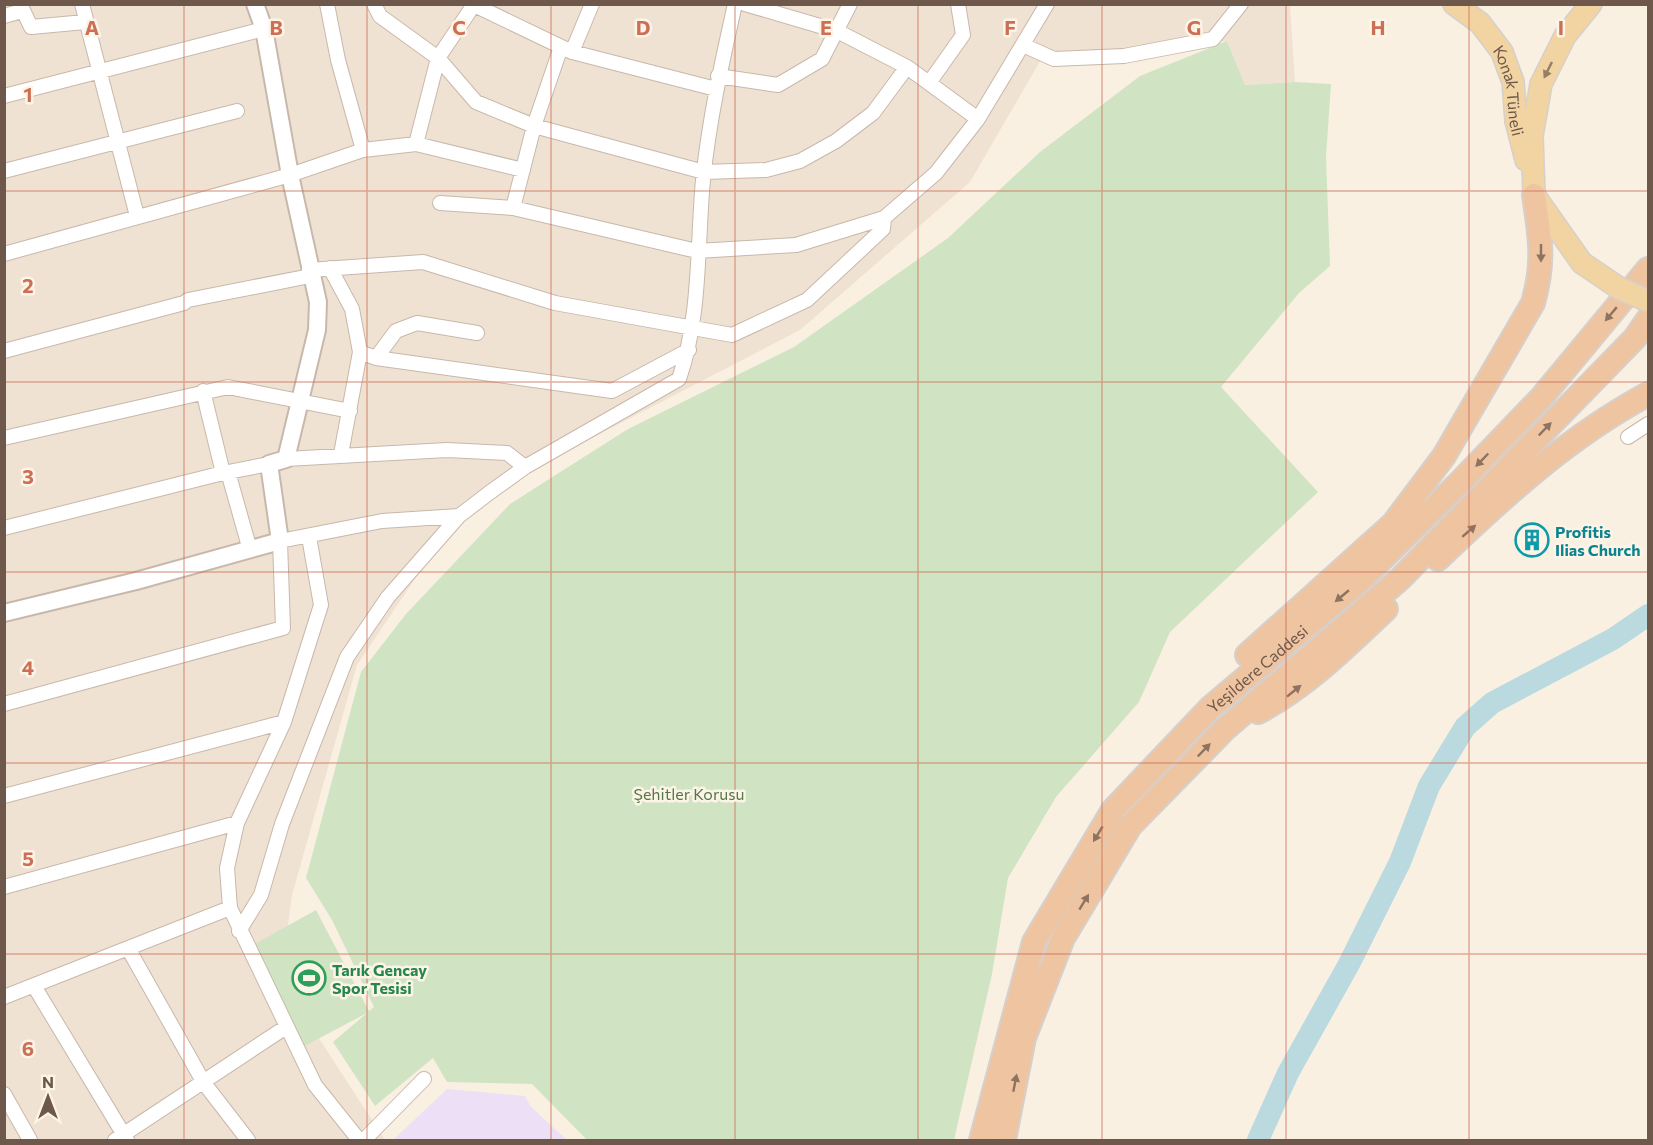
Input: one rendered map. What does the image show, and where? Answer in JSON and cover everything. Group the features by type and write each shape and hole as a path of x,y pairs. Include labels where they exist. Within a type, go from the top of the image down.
{"highway":[{"path":"1113,810 1221,679 1393,524 1444,456 1533,303 1540,279 1542,252 1534,195"},
{"name":"Yeşildere Caddesi","path":"981,1140 1034,942 1113,810 1210,708 1360,580 1462,480 1540,398 1648,269"},
{"name":"Yeşildere Caddesi","path":"1004,1140 1024,1038 1063,938 1131,826 1225,729 1400,579 1635,338 1648,319"},
{"path":"1225,729 1286,697 1341,652 1523,480 1559,450 1648,394"}],"main road":[{"name":"Konak Tüneli","path":"1454,4 1480,23 1502,52 1513,82 1516,121 1534,195"},
{"path":"1591,4 1565,36 1541,84 1533,136 1534,195 1582,263 1619,288 1648,301"}],"street":[{"path":"82,4 137,216"},
{"path":"255,4 264,29 290,175 318,302 317,330 286,459"},
{"path":"327,4 338,60 363,150"},
{"path":"374,4 380,16 438,58 476,102 534,126 704,172 766,170 800,161 836,141 873,113 907,68"},
{"path":"513,208 534,126 566,50 592,4"},
{"path":"239,931 261,895 282,824 347,657 388,597 459,516 525,467 679,379 689,350 692,327 704,172 717,82 735,4"},
{"path":"745,4 837,31 907,68 978,119"},
{"path":"416,144 438,58 472,5 566,50 717,82 777,85 822,59 850,4"},
{"path":"929,83 963,35 958,4"},
{"path":"440,203 513,208 697,251 796,245 884,218 936,173 978,119 1047,4"},
{"path":"1023,45 1054,59 1124,56 1213,39 1241,4"},
{"path":"4,16 21,8 31,27 85,22"},
{"path":"4,96 264,29"},
{"path":"4,171 237,111"},
{"path":"4,254 290,175 363,150 416,144 523,170"},
{"path":"4,351 184,303 188,300 330,268 423,262 555,303 732,334 807,300 883,229 884,218"},
{"path":"330,268 352,309 360,352 341,454"},
{"path":"376,358 396,331 417,323 477,333"},
{"path":"360,352 376,358 612,391 689,350"},
{"path":"4,438 228,387 300,399 350,411"},
{"path":"203,391 225,472 250,550"},
{"path":"1628,437 1648,424"},
{"path":"4,528 225,472 286,459 341,454 447,450 507,453 525,467"},
{"path":"4,704 283,628 280,541 269,464"},
{"path":"4,613 280,541 382,521 459,516"},
{"path":"309,537 321,605 284,722 237,824 227,868 230,908 239,931 315,1085 359,1140"},
{"path":"4,796 284,722"},
{"path":"4,887 237,824"},
{"path":"4,998 230,908"},
{"path":"129,950 204,1083 249,1140"},
{"path":"34,986 122,1139 286,1028"},
{"path":"364,1140 424,1079"},
{"path":"4,1094 30,1140"}],"shaded area":[{"path":"5,5 1290,5 1295,82 1245,85 1227,41 1042,58 970,182 800,330 466,503 357,665 292,895 281,980 385,1140 5,1140"},
{"path":"447,1089 525,1096 531,1107 567,1140 393,1140"}],"green space":[{"name":"Şehitler Korusu","path":"1227,41 1245,85 1295,82 1331,84 1326,157 1330,266 1299,293 1221,387 1318,492 1170,632 1139,702 1056,797 1008,878 992,974 954,1140 587,1140 532,1084 447,1082 433,1058 375,1106 333,1042 367,1013 297,1050 253,945 316,910 369,1011 374,1007 332,920 306,878 361,672 406,614 510,504 628,429 794,347 948,238 1040,152 1140,76"}],"waterway":[{"path":"1258,1140 1288,1073 1349,964 1400,862 1429,786 1465,727 1492,703 1613,639 1648,615"}],"place":[{"name":"Profitis Ilias Church","path":"1532,540"},
{"name":"Tarık Gencay Spor Tesisi","path":"309,978"}]}
